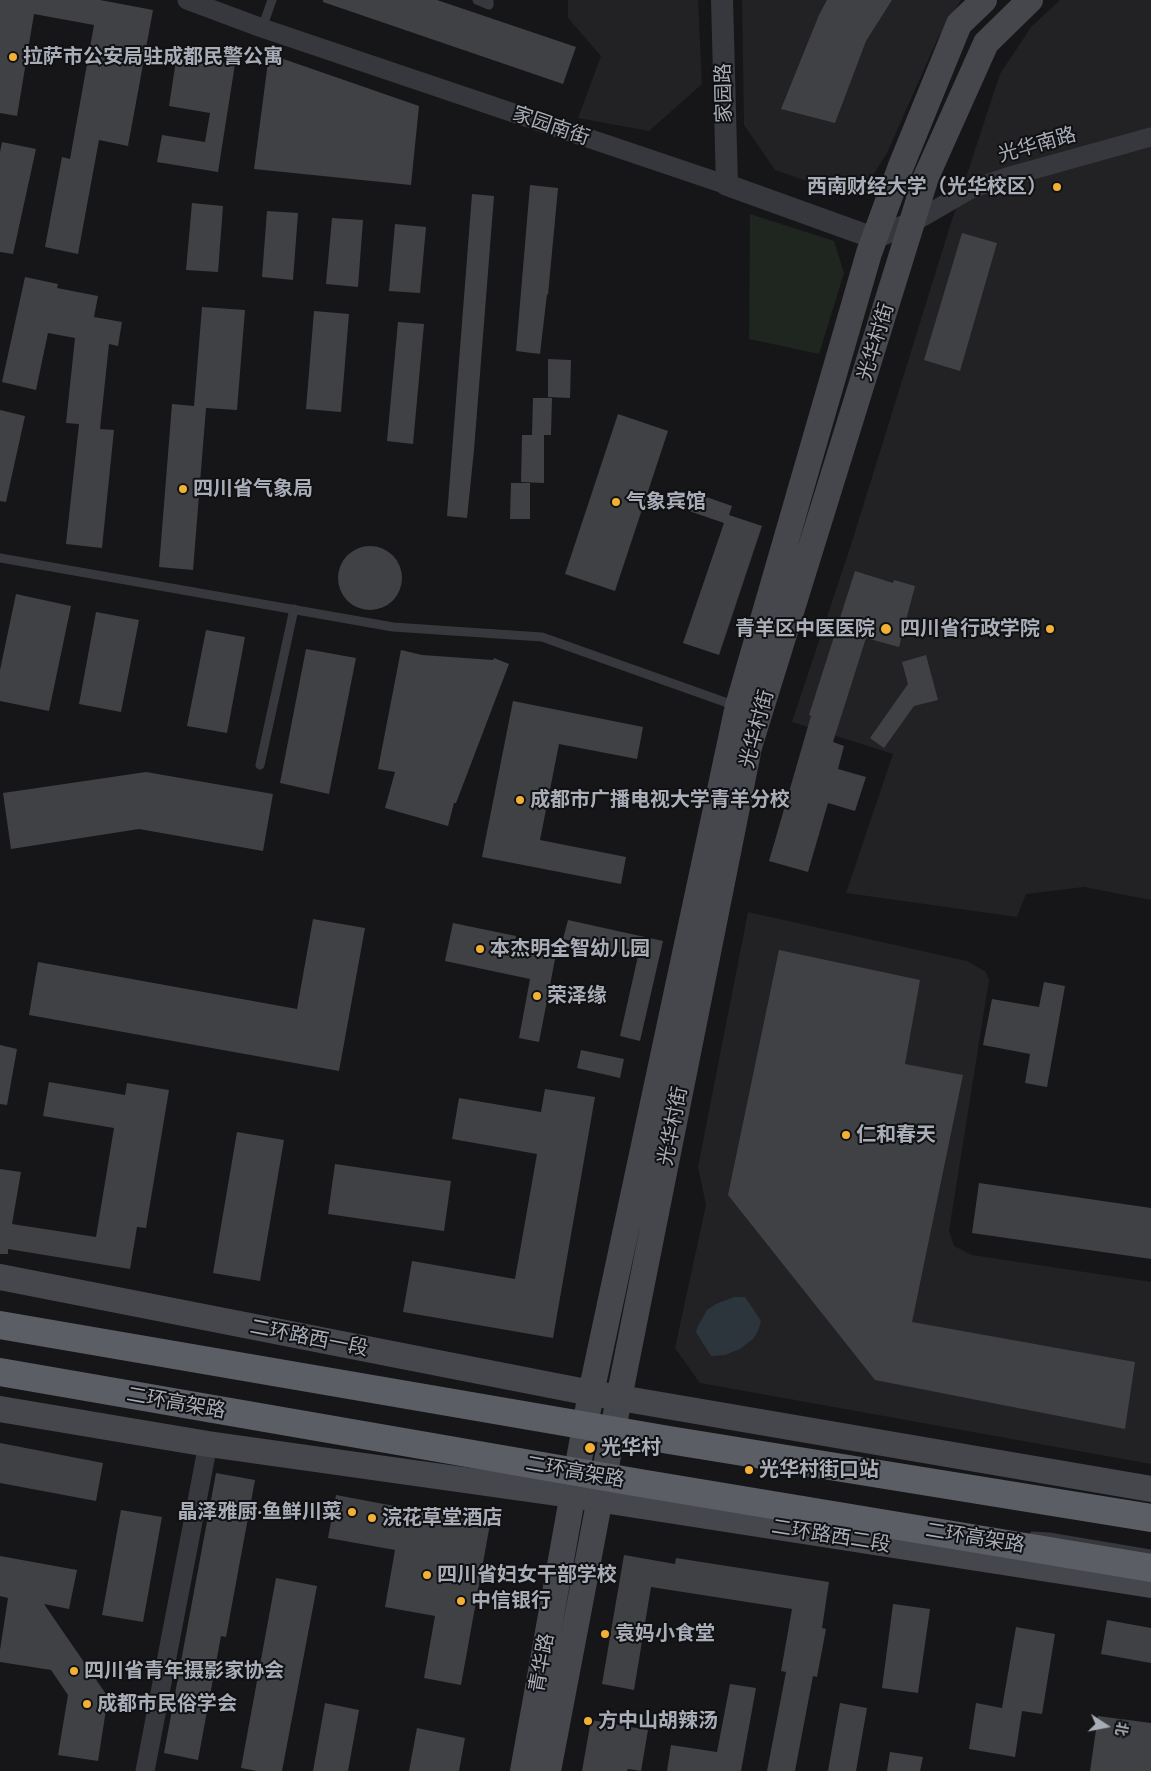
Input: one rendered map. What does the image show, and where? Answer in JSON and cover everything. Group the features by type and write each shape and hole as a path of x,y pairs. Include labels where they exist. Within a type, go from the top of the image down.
{"highway":[{"path":"0,1306 109,1344"},
{"path":"0,1325 659,1438 1151,1518"},
{"name":"二环高架路","path":"0,1372 631,1481 1151,1568"},
{"path":"0,1378 75,1385"}],"main road":[{"name":"光华村街","path":"571,1495 591,1393 749,710 869,253 901,166 959,24 984,0"},
{"name":"光华村街","path":"600,1500 746,767 749,710 914,222 926,177 986,43 1030,0"},
{"name":"二环路西一段","path":"0,1277 619,1398"},
{"path":"619,1398 1151,1490"},
{"path":"0,1409 208,1444 600,1500"},
{"name":"青华路","path":"523,1771 571,1495"},
{"name":"青华路","path":"548,1771 600,1500"},
{"name":"二环路西二段","path":"600,1500 1151,1585"}],"street":[{"name":"家园南街","path":"186,0 262,28 727,185 874,238"},
{"name":"家园路","path":"722,0 727,185"},
{"name":"光华南路","path":"914,222 971,189 1007,177 1151,137"},
{"path":"874,238 914,222"},
{"path":"145,1771 208,1444"}],"lane":[{"path":"262,28 272,0"},
{"path":"477,0 489,5 489,0"},
{"path":"0,558 392,627 542,637 749,710"},
{"path":"260,765 294,610"},
{"path":"940,1484 1031,1508"},
{"path":"933,1531 1049,1537 1151,1554"}],"shaded area":[{"path":"568,0 698,0 702,84 649,131 578,118 601,56 568,18"},
{"path":"742,0 961,0 937,40 887,153 868,183 847,195 775,170 744,125"},
{"path":"1060,0 1151,0 1151,900 1084,887 1026,894 1017,917 846,893 893,754 792,722 851,545 950,226 1000,74 1031,27"},
{"path":"750,214 834,241 844,273 819,354 749,339"},
{"path":"748,912 967,961 986,972 989,980 949,1231 954,1246 972,1255 1151,1282 1151,1464 700,1383 675,1348 706,1205 698,1167"},
{"path":"734,1297 745,1297 761,1321 758,1331 753,1339 740,1349 725,1355 711,1356 696,1332 698,1326 707,1310 716,1304"}],"building":[{"path":"0,0 100,0 153,10 128,146 99,140 78,254 45,247 62,157 70,159 94,25 34,14 17,116 0,113"},
{"path":"323,0 437,0 576,47 563,84 323,2"},
{"path":"827,0 892,0 866,41 835,123 781,109 819,15"},
{"path":"177,54 235,64 218,172 157,162 162,135 205,142 210,113 169,106"},
{"path":"269,54 419,106 411,185 254,169"},
{"path":"2,142 36,149 13,254 0,252 0,152"},
{"path":"530,185 558,188 548,295 540,354 516,351"},
{"path":"472,194 494,196 467,518 447,516"},
{"path":"192,203 223,206 218,272 186,270"},
{"path":"267,211 298,213 293,280 262,277"},
{"path":"332,218 363,220 358,287 326,284"},
{"path":"395,224 426,227 420,293 389,291"},
{"path":"962,233 997,243 960,371 924,360"},
{"path":"25,277 58,284 57,288 98,296 94,317 122,322 118,346 109,344 100,429 114,430 102,548 66,544 79,424 66,423 75,338 48,333 36,390 2,382"},
{"name":"四川省气象局","path":"202,307 245,310 237,410 206,408 193,570 159,567 172,404 194,406"},
{"path":"314,311 349,314 341,412 306,409"},
{"path":"398,322 424,324 413,444 387,441"},
{"path":"548,359 571,360 570,398 548,397"},
{"path":"533,398 552,398 551,435 544,435 544,483 521,482 522,435 532,435"},
{"path":"0,410 25,416 6,502 0,501"},
{"name":"气象宾馆","path":"618,414 668,431 615,591 565,574"},
{"path":"511,483 530,483 530,519 510,519"},
{"path":"695,493 732,506 729,515 762,526 719,655 683,643 724,523 689,511"},
{"path":"364,546 376,546 393,555 400,566 402,578 400,590 393,601 376,610 364,610 352,605 343,596 338,584 338,572 343,560 352,551"},
{"path":"855,571 893,583 894,580 915,586 899,647 866,638 833,742 844,746 838,769 866,777 855,811 828,803 808,872 769,861 811,716 809,715"},
{"path":"16,594 71,606 49,711 0,701 0,670"},
{"path":"96,612 139,620 121,712 79,704"},
{"path":"206,630 245,637 227,733 187,726"},
{"path":"306,649 356,658 329,794 280,783"},
{"path":"401,650 422,655 493,660 494,658 509,664 456,803 454,803 448,826 385,808 395,772 378,769"},
{"path":"926,655 938,700 914,706 884,748 870,738 908,684 902,662"},
{"name":"成都市广播电视大学青羊分校","path":"513,701 643,727 637,759 559,744 540,840 626,857 621,884 482,857"},
{"path":"146,772 273,794 263,851 139,829 11,849 3,793"},
{"path":"313,919 365,928 339,1071 29,1015 38,962 297,1009"},
{"path":"568,920 663,941 640,1041 620,1036 638,956 563,939"},
{"path":"453,923 516,936 514,946 556,954 539,1042 519,1038 530,979 445,961"},
{"name":"仁和春天","path":"779,950 920,980 905,1064 963,1075 912,1322 1135,1362 1125,1429 875,1380 728,1195"},
{"path":"1044,982 1065,986 1047,1087 1025,1083 1030,1054 983,1045 992,999 1039,1007"},
{"path":"0,1045 17,1049 7,1105 0,1104"},
{"name":"荣泽缘","path":"581,1050 624,1059 620,1078 577,1068"},
{"path":"49,1082 125,1095 127,1083 169,1090 146,1228 137,1227 130,1269 8,1249 8,1254 0,1254 0,1169 21,1172 12,1224 96,1237 114,1128 43,1116"},
{"path":"545,1089 595,1097 553,1338 403,1312 412,1261 515,1279 537,1154 452,1139 459,1098 541,1112"},
{"path":"237,1132 284,1140 260,1281 213,1273"},
{"path":"335,1164 451,1181 444,1231 328,1214"},
{"path":"979,1183 1151,1208 1151,1259 972,1233"},
{"path":"0,1443 103,1463 96,1501 0,1483"},
{"path":"216,1473 255,1480 226,1637 221,1636 198,1760 164,1753"},
{"path":"336,1495 490,1524 461,1685 424,1678 435,1616 385,1607 395,1550 328,1538"},
{"path":"121,1510 162,1517 143,1622 102,1615"},
{"path":"624,1555 675,1564 676,1558 829,1582 822,1628 826,1629 817,1677 813,1676 795,1771 767,1771 786,1672 781,1671 792,1609 651,1587 634,1690 602,1684"},
{"path":"0,1556 77,1570 69,1609 44,1604 108,1697 98,1761 58,1755 68,1695 51,1670 0,1662 8,1598 0,1596"},
{"path":"276,1578 317,1586 282,1771 257,1771 241,1768"},
{"path":"893,1604 930,1609 918,1693 882,1688"},
{"path":"1107,1620 1151,1628 1151,1663 1101,1654"},
{"path":"1016,1627 1055,1634 1042,1714 1022,1711 1015,1757 969,1749 976,1703 1002,1708"},
{"path":"730,1684 756,1688 741,1771 667,1771 671,1745 717,1752"},
{"path":"325,1703 359,1710 348,1771 313,1771"},
{"path":"840,1703 867,1708 856,1771 828,1771"},
{"path":"1098,1716 1151,1723 1151,1771 1090,1771"},
{"path":"591,1720 648,1730 641,1771 628,1769 627,1771 582,1771"},
{"path":"417,1728 465,1738 459,1771 409,1771"},
{"path":"890,1752 923,1757 920,1771 887,1771"}],"place":[{"name":"拉萨市公安局驻成都民警公寓","path":"13,57"},
{"name":"西南财经大学（光华校区）","path":"1057,187"},
{"name":"四川省气象局","path":"183,489"},
{"name":"气象宾馆","path":"616,502"},
{"name":"青羊区中医医院","path":"886,629"},
{"name":"四川省行政学院","path":"1050,629"},
{"name":"成都市广播电视大学青羊分校","path":"520,800"},
{"name":"本杰明全智幼儿园","path":"480,949"},
{"name":"荣泽缘","path":"537,996"},
{"name":"仁和春天","path":"846,1135"},
{"name":"光华村","path":"590,1448"},
{"name":"光华村街口站","path":"749,1470"},
{"name":"晶泽雅厨·鱼鲜川菜","path":"352,1512"},
{"name":"浣花草堂酒店","path":"372,1518"},
{"name":"四川省妇女干部学校","path":"427,1575"},
{"name":"中信银行","path":"461,1601"},
{"name":"袁妈小食堂","path":"605,1634"},
{"name":"四川省青年摄影家协会","path":"74,1671"},
{"name":"成都市民俗学会","path":"87,1704"},
{"name":"方中山胡辣汤","path":"588,1721"}]}
